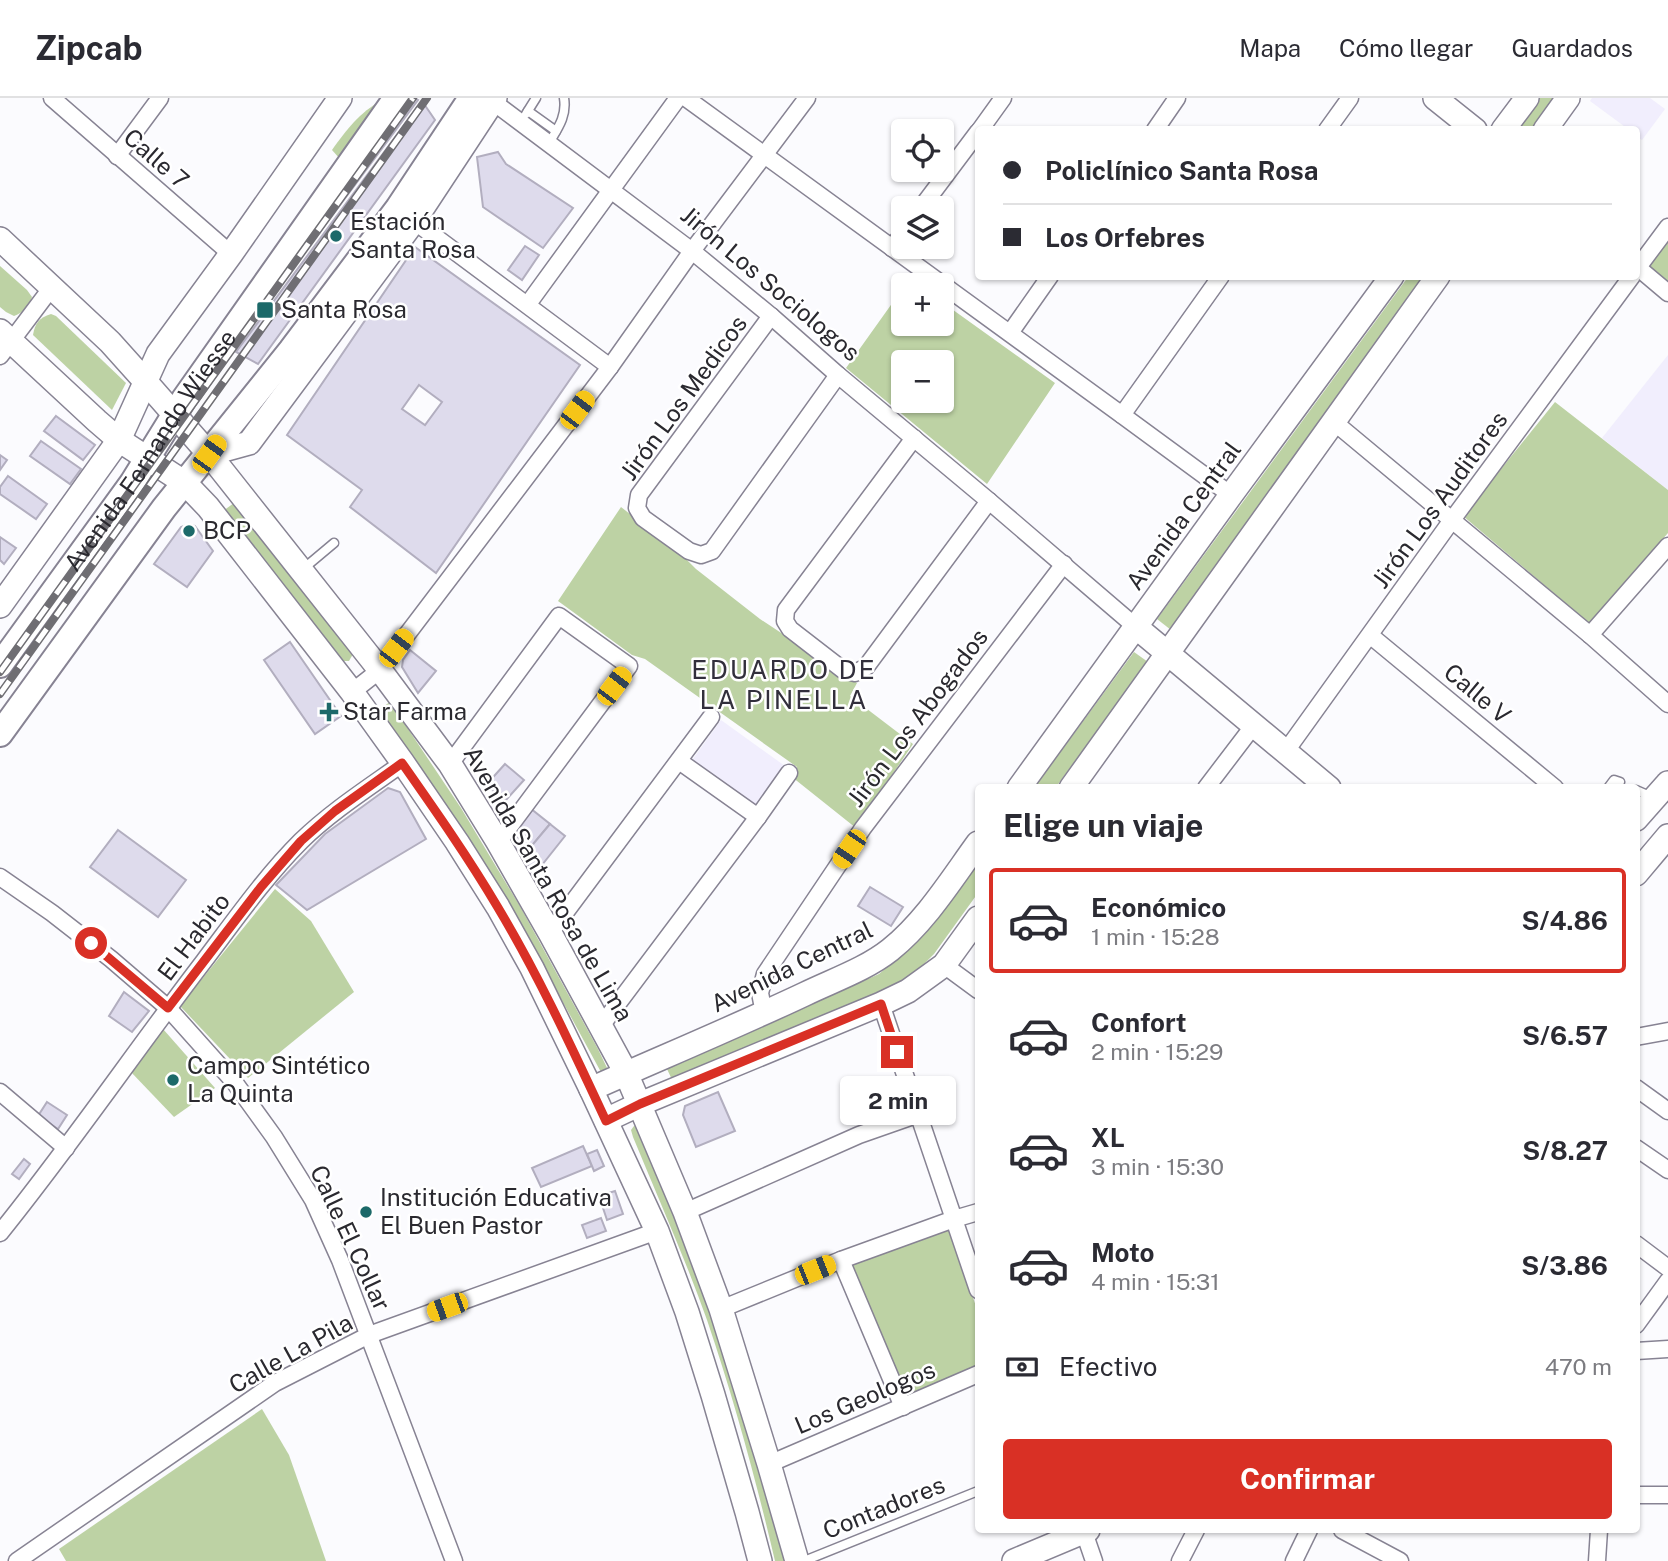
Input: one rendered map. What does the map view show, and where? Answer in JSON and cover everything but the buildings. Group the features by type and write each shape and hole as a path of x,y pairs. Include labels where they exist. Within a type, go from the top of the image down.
{"main road":[{"name":"Avenida Fernando Wiesse","path":"0,607 119,440 158,354 340,98"},
{"name":"Avenida Fernando Wiesse","path":"0,665 148,460 174,415 396,98"},
{"path":"1435,98 1470,126"},
{"path":"1506,126 1527,98"},
{"path":"1548,126 1568,98"},
{"name":"Avenida Fernando Wiesse","path":"209,454 249,443 414,220 486,99"},
{"name":"Avenida Fernando Wiesse","path":"0,734 159,514 291,350 439,149 486,99"},
{"name":"Avenida Santa Rosa de Lima","path":"0,239 110,342 209,454 380,670 450,764 498,842 626,1073 685,1212 721,1309 797,1561"},
{"name":"Avenida Central","path":"1022,784 1389,280"},
{"path":"1074,784 1435,280"},
{"path":"4,343 119,440 185,483 208,507 352,692 457,842 498,907 532,968 657,1231 687,1312 713,1395 760,1561"},
{"path":"208,507 231,482"},
{"path":"259,572 285,551"},
{"name":"Jirón Los Sociologos","path":"1136,627 1325,784"},
{"path":"1640,869 1668,836"},
{"name":"Avenida Central","path":"591,1089 764,1013 864,966 889,951 911,932 975,847"},
{"path":"606,1121 640,1104 908,991 944,965 975,922"},
{"path":"1014,1561 1074,1533"}],"street":[{"name":"Calle 7","path":"52,98 231,254"},
{"path":"117,156 160,98"},
{"path":"528,304 678,98"},
{"path":"686,98 891,247"},
{"path":"352,692 380,670 610,367 692,251 807,98"},
{"path":"983,126 1003,98"},
{"path":"1158,126 1177,98"},
{"path":"1330,126 1350,98"},
{"name":"Jirón Los Sociologos","path":"486,99 524,117 553,137 612,190 772,316 1136,627"},
{"path":"930,196 975,136"},
{"path":"414,220 610,367"},
{"name":"Jirón Los Auditores","path":"1640,265 1668,227"},
{"path":"907,259 1231,495"},
{"path":"1640,273 1668,293"},
{"path":"1010,333 1047,280"},
{"path":"1122,415 1219,280"},
{"name":"Jirón Los Auditores","path":"1286,751 1629,280"},
{"path":"4,343 51,287"},
{"name":"Jirón Los Medicos","path":"772,316 639,495 637,508 643,518 689,551 701,555 712,551 838,375"},
{"path":"1334,422 1590,635 1668,704"},
{"path":"914,438 786,611 785,621 790,629 843,670 855,673 866,667 989,501"},
{"path":"1590,635 1668,546"},
{"name":"Jirón Los Abogados","path":"764,1013 760,993 765,974 863,828 1063,564"},
{"path":"450,764 559,616 629,666 498,842"},
{"name":"Calle V","path":"1371,635 1550,784"},
{"path":"550,933 711,717"},
{"path":"1209,784 1254,725"},
{"path":"679,761 758,817"},
{"name":"El Habito","path":"0,1233 261,887 301,841 335,811 402,763"},
{"path":"601,1026 789,773"},
{"name":"Calle El Collar","path":"0,877 111,959 168,1008 235,1083 274,1137 313,1200 340,1260 454,1561"},
{"path":"944,965 975,988"},
{"path":"881,1004 975,1281"},
{"path":"1640,1036 1665,1029"},
{"path":"1640,1091 1668,1111"},
{"path":"0,1092 66,1148"},
{"path":"685,1212 859,1135 919,1114"},
{"path":"1640,1151 1668,1170"},
{"path":"721,1309 841,1260 975,1213"},
{"name":"Calle La Pila","path":"17,1561 275,1383 369,1335 657,1231"},
{"path":"1640,1247 1668,1268"},
{"path":"841,1260 903,1407"},
{"path":"1640,1320 1668,1281"},
{"path":"1640,1351 1668,1349"},
{"name":"Los Geologos","path":"769,1464 975,1375"},
{"path":"1640,1495 1668,1495"},
{"path":"1074,1533 1091,1560"},
{"path":"1180,1561 1194,1533"},
{"path":"1294,1561 1308,1533"},
{"path":"1348,1533 1400,1561"},
{"path":"1597,1561 1599,1533"}],"lane":[{"path":"524,117 536,98"},
{"path":"553,137 564,115 564,98"},
{"path":"301,570 334,543"},
{"path":"1611,784 1614,780 1627,784"},
{"name":"Contadores","path":"804,1561 975,1492"}],"shaded area":[{"path":"1592,98 1650,98 1665,109 1642,140 1640,126 1624,126 1590,101"},
{"path":"1668,355 1668,490 1602,438"},
{"path":"721,720 785,766 755,809 690,763"}],"green space":[{"path":"1539,98 1556,98 1535,126 1520,126"},
{"path":"382,100 340,159 332,150 354,122"},
{"path":"1668,241 1668,284 1650,266"},
{"path":"0,266 32,297 26,309 14,316 0,307"},
{"path":"1406,280 1425,280 1171,630 1157,619"},
{"path":"891,305 891,336 954,336 954,311 1055,383 987,484 901,413 954,413 954,350 891,350 891,405 846,368"},
{"path":"51,314 126,383 112,410 33,335 38,322"},
{"path":"1555,402 1668,490 1668,533 1589,623 1463,516"},
{"path":"234,503 351,649 353,654 349,661 342,661 223,511"},
{"path":"621,507 760,619 857,683 850,696 913,744 856,828 792,777 797,767 645,659 632,655 558,601"},
{"path":"1134,652 1148,662 1058,784 1037,784"},
{"path":"390,702 461,808 521,908 598,1049 608,1070 602,1074 525,933 476,851 378,710"},
{"path":"975,867 975,897 934,954 909,979 675,1086 667,1069 879,974 933,925"},
{"path":"275,889 311,921 354,992 248,1078 180,1006"},
{"name":"Campo Sintético La Quinta","path":"163,1029 215,1088 174,1117 130,1071"},
{"path":"634,1126 640,1126 694,1252 791,1561 775,1561 744,1440 717,1350 690,1274 633,1137 631,1130"},
{"path":"947,1223 975,1303 975,1367 907,1395 850,1262"},
{"path":"262,1409 289,1455 326,1561 66,1561 59,1549"}],"railway":[{"path":"0,672 413,98"},
{"path":"0,694 427,98"}],"place":[{"name":"Estación Santa Rosa","path":"336,236"},
{"name":"Santa Rosa","path":"265,310"},
{"name":"BCP","path":"189,531"},
{"name":"Star Farma","path":"329,712"},
{"name":"Campo Sintético La Quinta","path":"173,1080"},
{"name":"Institución Educativa El Buen Pastor","path":"366,1212"}],"district":[{"name":"EDUARDO DE LA PINELLA","path":"784,685"}],"route":[{"path":"91,943 168,1008 261,887 301,841 335,811 402,763 498,907 532,968 606,1121 640,1104 881,1004 897,1052"}]}
